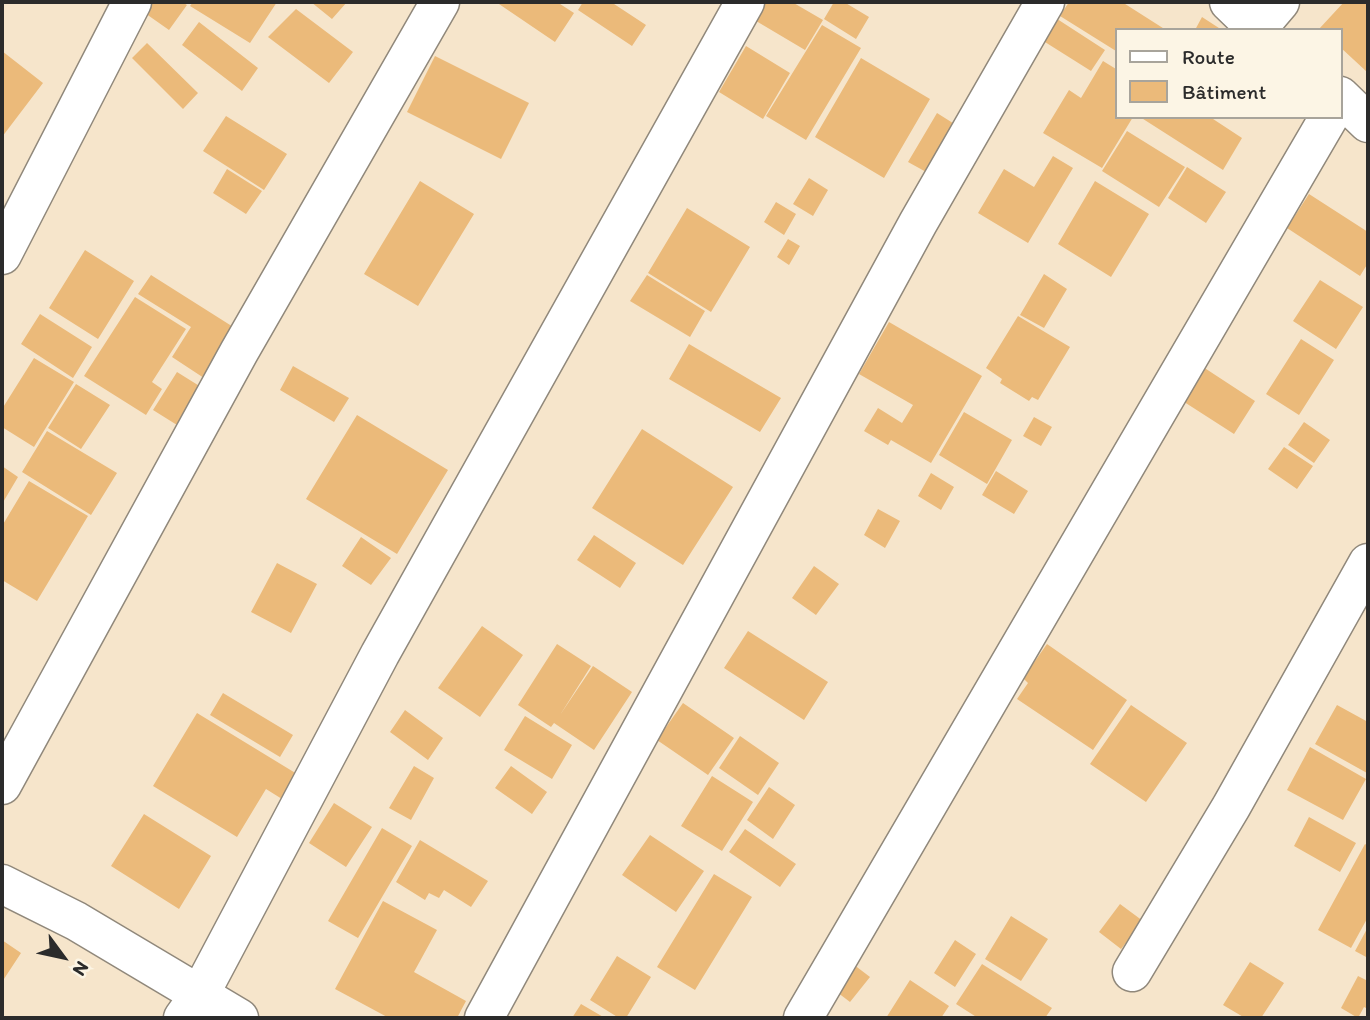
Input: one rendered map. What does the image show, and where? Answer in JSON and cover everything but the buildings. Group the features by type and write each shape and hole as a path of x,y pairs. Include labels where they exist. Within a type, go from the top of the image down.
{"street":[{"path":"2,254 132,2"},
{"path":"2,785 239,352 440,2"},
{"path":"192,1006 380,654 744,2"},
{"path":"484,1018 918,223 1045,2"},
{"path":"1229,2 1257,28"},
{"path":"1259,28 1280,2"},
{"path":"1342,99 1368,122"},
{"path":"803,1018 1328,119"},
{"path":"1132,972 1231,807 1368,563"},
{"path":"2,884 76,921 192,1006 239,1018"}]}
